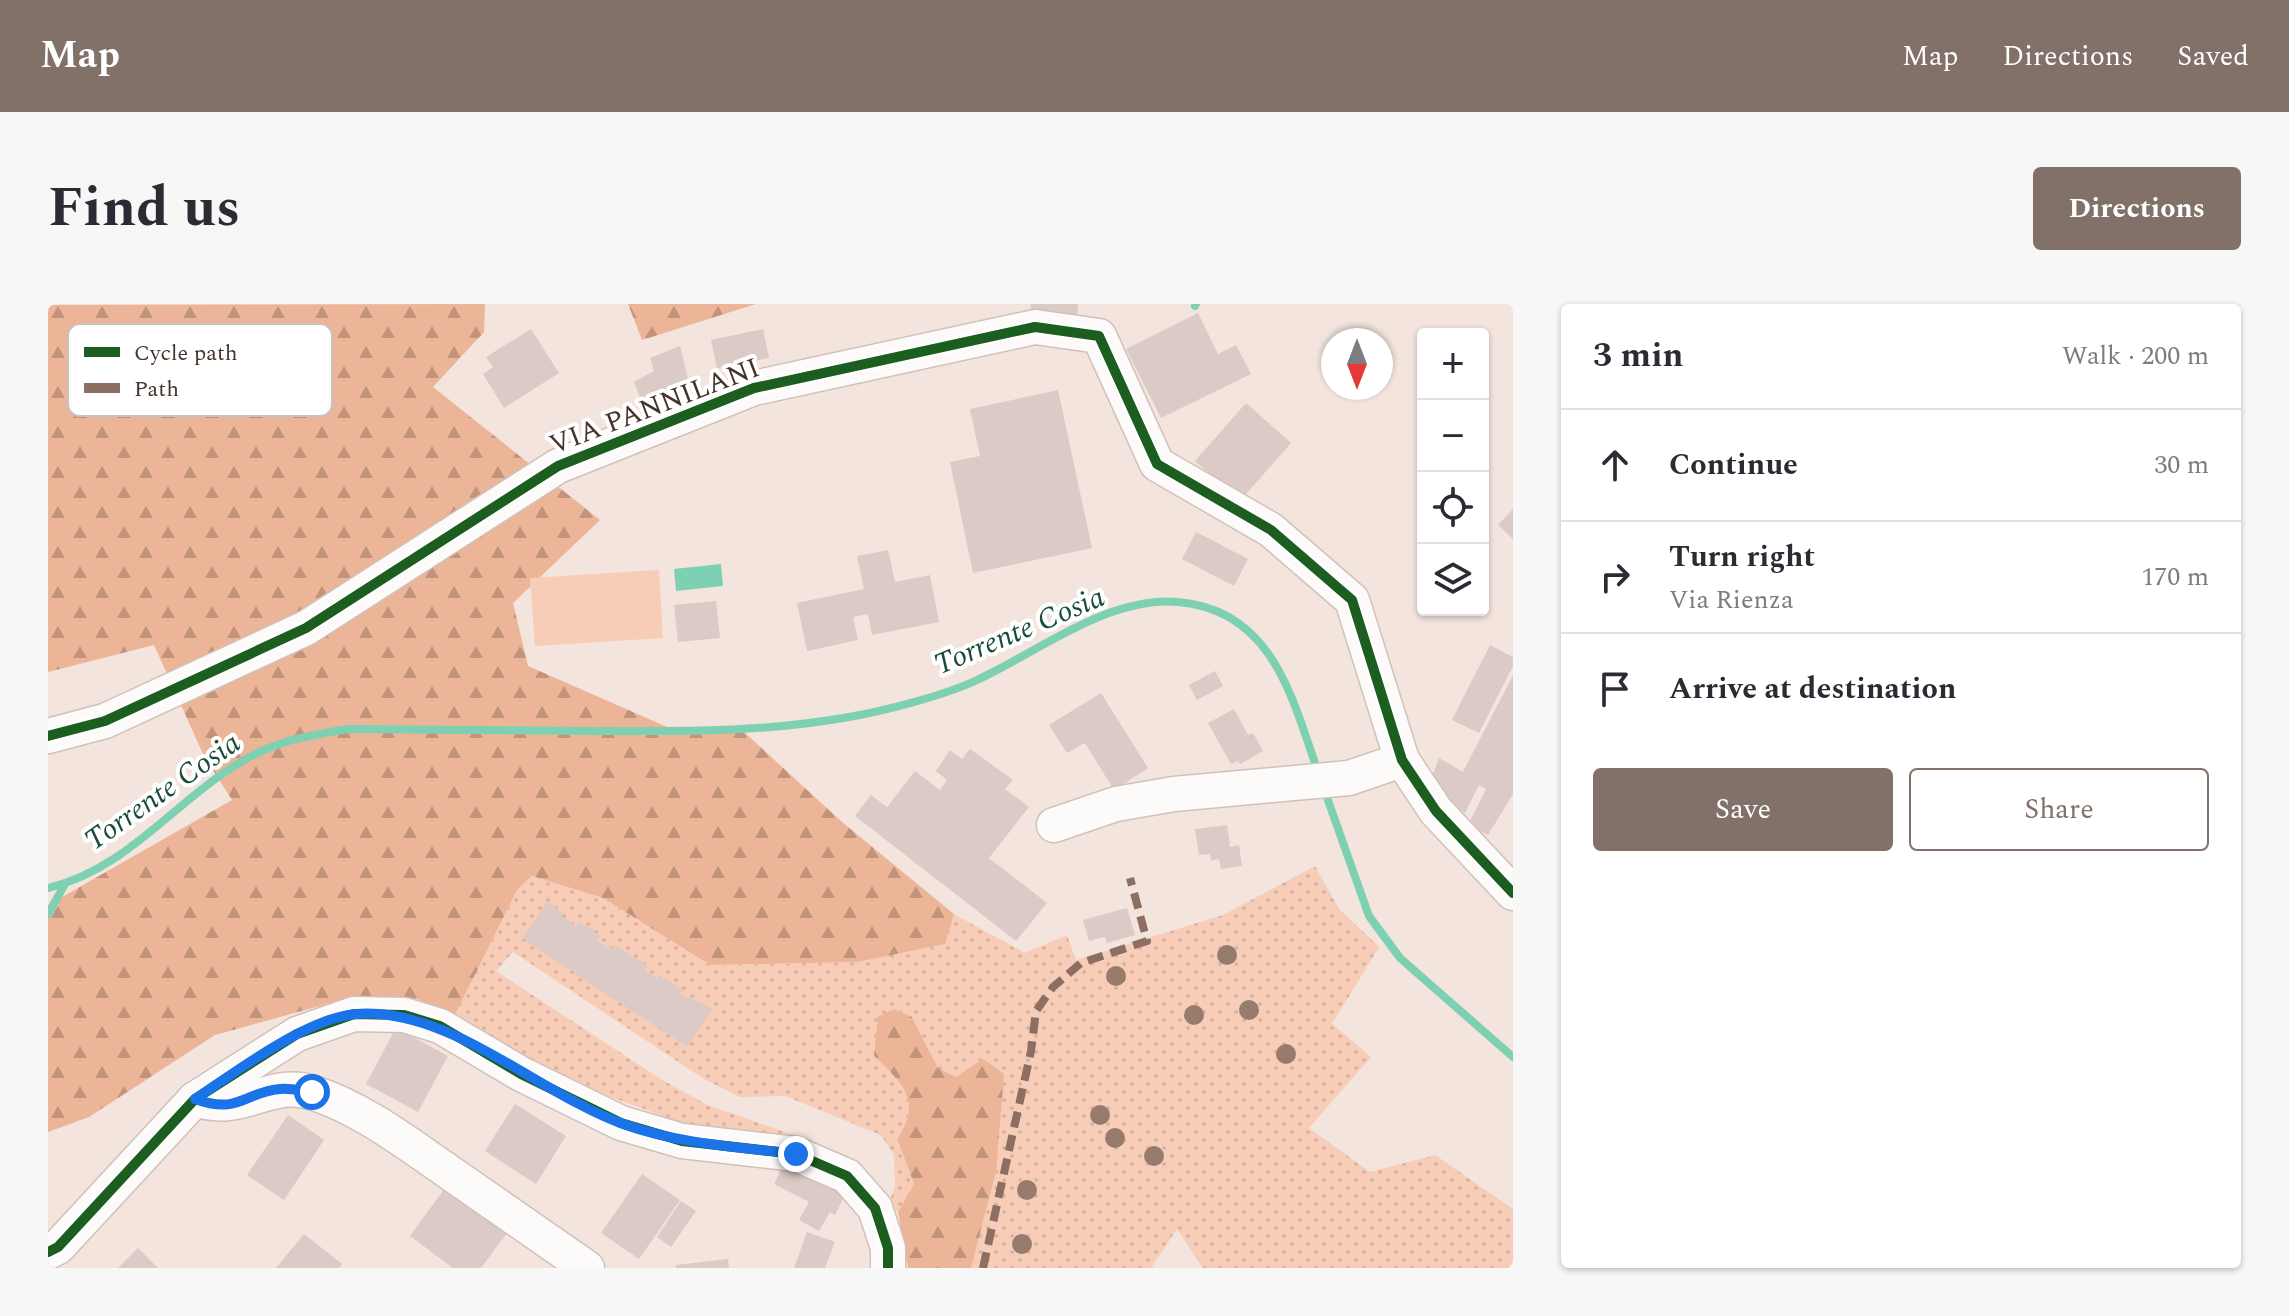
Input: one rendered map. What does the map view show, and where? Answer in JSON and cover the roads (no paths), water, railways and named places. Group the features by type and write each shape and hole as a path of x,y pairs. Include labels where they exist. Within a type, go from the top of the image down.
{"street":[{"name":"VIA PANNILANI","path":"48,736 105,721 306,628 558,466 754,388 1035,327 1099,336 1157,464 1271,530 1352,600 1402,760 1436,811 1513,893"},
{"path":"1054,825 1109,806 1145,799 1349,778 1402,760"},
{"path":"48,1252 58,1247 195,1099 297,1034 354,1014 404,1015 440,1026 521,1074 621,1123 682,1141 796,1154 847,1176 875,1208 888,1248 888,1268"},
{"path":"195,1099 216,1106 248,1101 279,1089 312,1092 380,1124 587,1268"}],"waterway":[{"name":"Torrente Cosia","path":"48,888 79,878 107,863 236,765 264,750 295,739 347,729 688,731 784,726 849,717 914,702 964,686 1074,628 1126,608 1152,602 1178,602 1210,609 1236,622 1257,640 1274,662 1287,688 1318,772"},
{"name":"Torrente Cosia","path":"1324,789 1369,916 1400,958 1513,1057"},
{"path":"48,914 65,884"}]}
